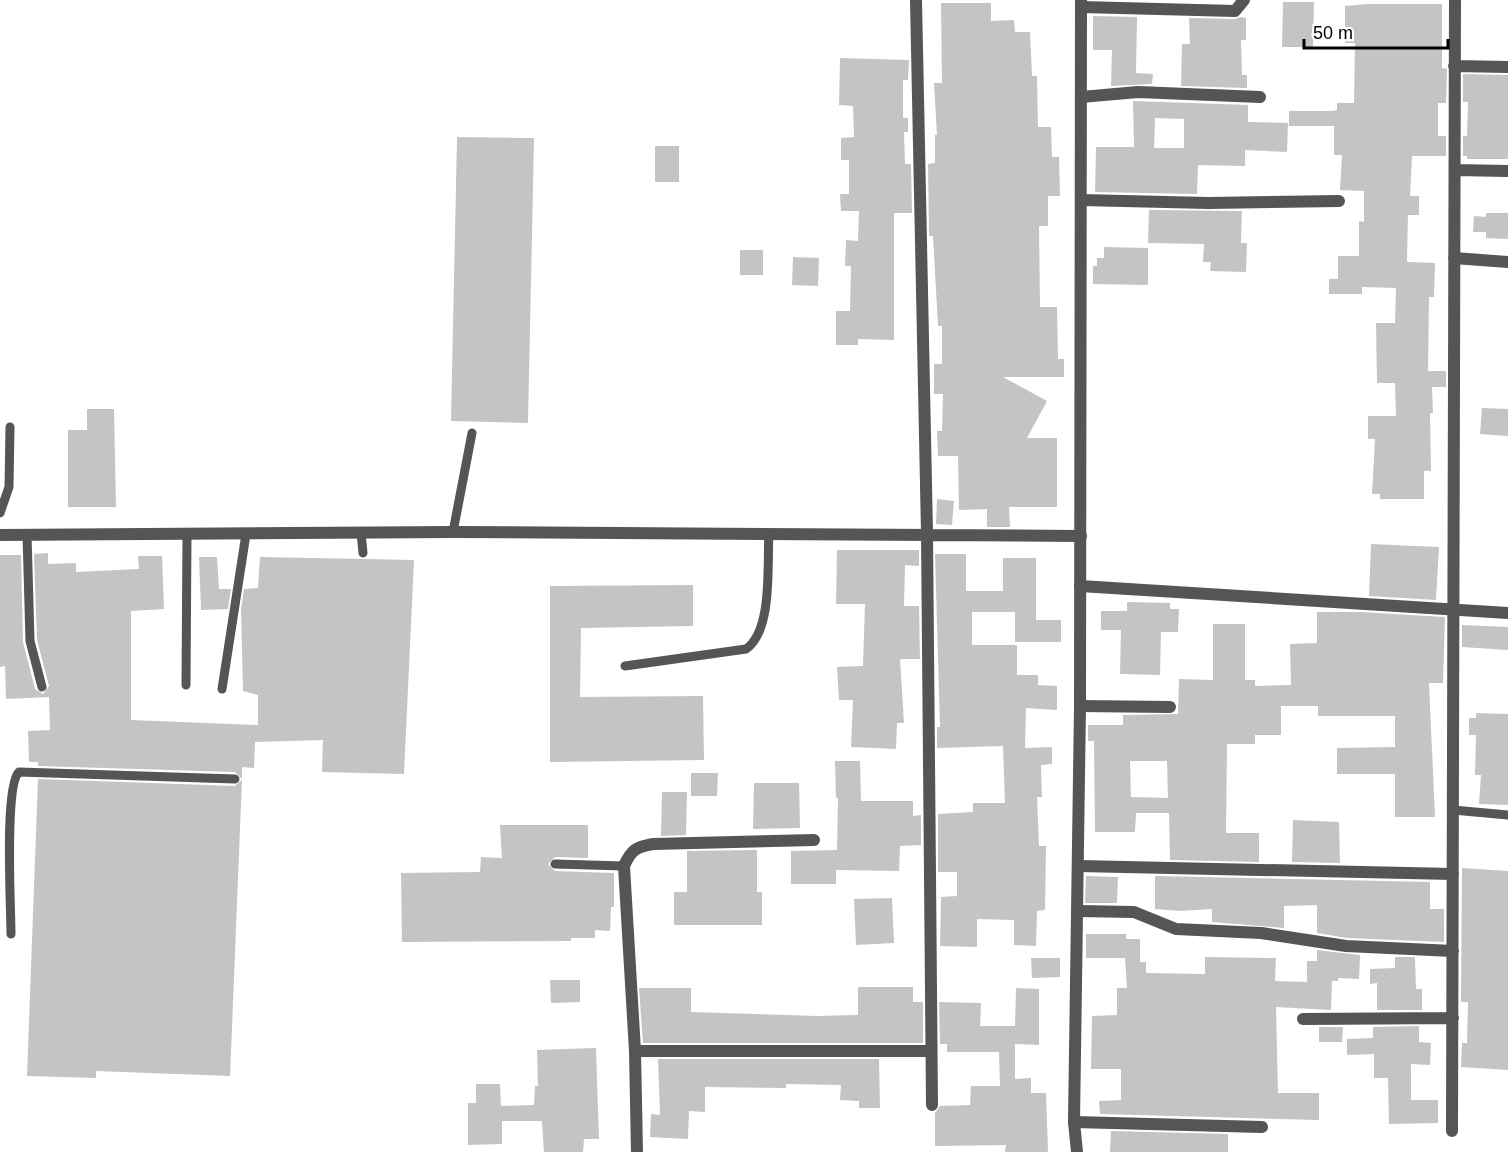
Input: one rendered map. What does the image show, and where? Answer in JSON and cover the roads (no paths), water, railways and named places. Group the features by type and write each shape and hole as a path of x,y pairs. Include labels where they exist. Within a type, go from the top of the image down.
{"street":[{"path":"916,0 927,533 932,1106"},
{"path":"1077,1152 1074,1122 1079,866 1081,4 1235,11 1244,0"},
{"path":"1452,1131 1455,0"},
{"path":"1454,66 1508,67"},
{"path":"1081,97 1138,92 1187,92 1260,97"},
{"path":"1455,170 1508,171"},
{"path":"1081,200 1208,203 1339,201"},
{"path":"1454,258 1508,261"},
{"path":"0,535 453,532 927,533 1081,536"},
{"path":"1080,586 1453,607 1508,613"},
{"path":"1080,706 1170,708"},
{"path":"637,1152 636,1051 624,866 630,852 642,846 814,840"},
{"path":"1079,866 1453,874"},
{"path":"1078,911 1134,912 1176,929 1261,933 1346,946 1453,951"},
{"path":"1303,1019 1453,1018"},
{"path":"636,1051 931,1051"},
{"path":"1074,1122 1262,1127"}],"lane":[{"path":"0,513 9,487 10,427"},
{"path":"453,532 472,433"},
{"path":"361,533 363,554"},
{"path":"625,666 746,649 753,644 762,625 769,533"},
{"path":"27,534 30,642 42,687"},
{"path":"186,685 187,534"},
{"path":"222,689 246,534"},
{"path":"11,934 10,807 14,776 26,770 235,779"},
{"path":"0,806 10,807"},
{"path":"1453,810 1508,815"},
{"path":"555,864 624,866"}]}
